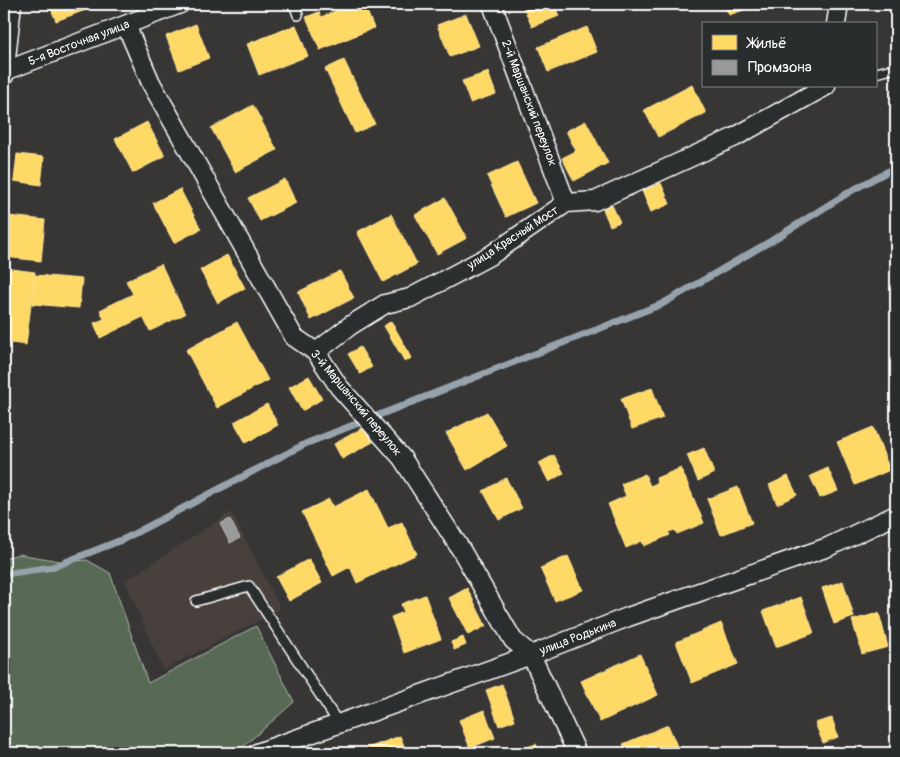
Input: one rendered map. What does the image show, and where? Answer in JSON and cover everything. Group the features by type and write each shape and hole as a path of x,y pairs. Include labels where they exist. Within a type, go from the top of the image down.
{"street":[{"path":"4,74 12,4"},
{"name":"5-я Восточная улица","path":"4,74 180,4"},
{"name":"2-й Маршанский переулок","path":"492,4 566,203"},
{"path":"836,22 839,4"},
{"name":"3-й Маршанский переулок","path":"126,25 151,83 294,337 316,352 339,387 402,458 460,548 513,640 531,655 576,753"},
{"name":"улица Красный Мост","path":"316,352 351,325 385,304 410,298 491,255 566,203 595,201 735,137 822,88"},
{"name":"улица Родькина","path":"257,753 531,655 628,617 828,547 896,515"}],"lane":[{"path":"294,4 298,15"},
{"path":"878,72 896,68"},
{"path":"196,601 249,586 339,724"}],"shaded area":[{"path":"231,512 281,609 163,670 125,581"}],"green space":[{"path":"18,554 66,562 87,560 110,573 148,683 256,626 294,702 236,753 4,753 4,559"}],"building: Жильё":[{"path":"49,4 98,4 99,5 56,21"},
{"path":"338,4 364,4 374,28 320,50 306,17 319,12 321,17 340,9"},
{"path":"522,4 554,4 559,16 532,27"},
{"path":"724,4 761,4 729,15"},
{"path":"466,14 479,46 450,57 437,25"},
{"path":"196,24 209,58 179,70 166,36"},
{"path":"296,25 308,56 259,75 247,44"},
{"path":"587,27 597,52 548,72 538,47"},
{"path":"344,60 375,124 355,133 325,69"},
{"path":"488,72 496,94 470,103 462,81"},
{"path":"692,85 706,113 658,137 644,110"},
{"path":"253,105 277,150 235,172 211,128"},
{"path":"586,121 608,163 574,181 562,158 576,151 566,131"},
{"path":"147,122 165,156 133,173 115,139"},
{"path":"17,154 44,157 41,185 14,181"},
{"path":"517,162 536,203 506,217 487,176"},
{"path":"285,179 296,203 260,221 248,198"},
{"path":"661,183 670,204 651,212 642,191"},
{"path":"180,189 201,229 174,243 153,203"},
{"path":"445,198 467,238 437,254 415,215"},
{"path":"611,203 620,222 610,226 602,207"},
{"path":"391,214 417,264 383,282 357,232"},
{"path":"9,216 45,220 41,261 4,257"},
{"path":"227,255 245,288 218,303 200,270"},
{"path":"161,264 185,314 150,331 143,317 100,338 94,323 104,319 100,310 133,294 126,281"},
{"path":"4,268 35,272 26,345 4,342"},
{"path":"340,271 354,298 311,320 298,292"},
{"path":"35,275 82,279 79,308 32,304"},
{"path":"391,321 412,358 405,362 384,326"},
{"path":"237,322 268,380 217,408 186,350"},
{"path":"360,347 372,367 360,374 348,354"},
{"path":"309,376 322,399 302,411 289,387"},
{"path":"652,388 663,418 632,429 621,399"},
{"path":"267,404 278,425 246,443 234,422"},
{"path":"487,412 507,446 467,470 446,433"},
{"path":"364,427 373,442 342,459 334,444"},
{"path":"873,427 890,470 855,485 837,442"},
{"path":"704,448 714,473 698,481 687,455"},
{"path":"554,455 564,473 549,482 539,463"},
{"path":"681,468 704,523 677,534 675,530 668,532 670,535 644,546 642,541 626,548 608,504 626,496 621,484 645,474 650,486 657,483 656,478"},
{"path":"828,468 838,491 820,498 810,476"},
{"path":"788,476 797,495 777,504 769,485"},
{"path":"506,478 522,508 499,520 483,491"},
{"path":"738,487 752,523 721,535 707,499"},
{"path":"369,489 388,528 402,522 417,554 357,583 350,567 333,576 302,512 329,499 333,507"},
{"path":"568,556 583,590 555,601 540,568"},
{"path":"309,559 322,583 289,601 276,577"},
{"path":"896,559 896,582 890,562"},
{"path":"843,581 854,617 834,624 822,588"},
{"path":"467,588 486,626 468,635 449,598"},
{"path":"425,595 441,639 404,653 391,617 404,612 401,604"},
{"path":"801,597 814,633 776,647 763,611"},
{"path":"879,613 888,647 862,654 852,620"},
{"path":"721,623 738,664 692,683 676,642"},
{"path":"463,637 466,645 454,650 451,642"},
{"path":"640,654 658,695 600,722 581,681"},
{"path":"502,684 515,720 499,726 486,690"},
{"path":"484,710 495,738 470,748 459,720"},
{"path":"832,718 838,737 823,743 815,723"},
{"path":"668,725 680,753 627,753 623,744"},
{"path":"400,736 407,753 354,753"},
{"path":"536,744 540,753 510,753"}],"building: Промзона":[{"path":"230,519 240,538 230,543 220,524"}],"waterway":[{"path":"4,574 53,567 124,539 305,444 662,304 771,241 851,191 896,167"}]}
